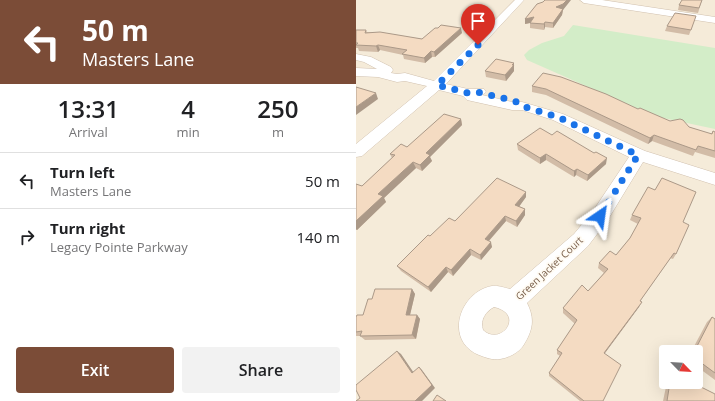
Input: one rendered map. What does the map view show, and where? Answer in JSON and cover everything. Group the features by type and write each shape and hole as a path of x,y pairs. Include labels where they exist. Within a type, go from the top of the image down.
{"street":[{"path":"356,152 437,85 470,54 520,0"},
{"path":"584,0 715,20"},
{"path":"356,57 367,59 382,71 397,78 405,77 468,93 472,97 493,99 512,106 522,106 558,117 638,155 715,179"},
{"path":"356,72 382,71"},
{"name":"Green Jacket Court","path":"513,301 581,240 600,216 638,155"}],"shaded area":[{"path":"356,0 715,0 715,401 356,401"}],"green space":[{"path":"573,25 715,48 715,129 654,116 527,60 524,55 529,50 542,43 564,36"}],"building":[{"path":"545,0 567,0 563,4 556,7 563,9 553,23 530,23 534,17 525,19 537,4"},
{"path":"682,0 702,0 699,8 679,5"},
{"path":"675,13 696,16 691,30 667,26"},
{"path":"441,25 461,28 434,52 431,51 424,58 402,54 407,50 378,45 356,45 358,43 356,43 356,30 366,30 365,33 380,32 422,39"},
{"path":"496,59 514,63 512,65 514,65 505,75 485,71"},
{"path":"543,73 561,77 606,94 638,109 640,108 670,121 680,119 683,120 689,127 712,134 713,131 715,132 715,151 698,146 696,150 654,135 650,138 546,89 532,86"},
{"path":"356,87 376,93 356,107"},
{"path":"444,114 461,119 426,153 430,155 420,165 413,162 378,194 383,196 356,221 356,184 362,186 395,155 390,154 401,144 407,147"},
{"path":"540,128 552,135 557,131 594,153 596,152 607,158 588,175 577,169 574,171 546,154 540,158 517,144"},
{"path":"497,178 526,192 515,205 525,209 516,221 505,216 485,239 491,242 480,255 470,249 451,270 446,267 428,287 397,266 428,235 430,236 449,218 455,221"},
{"path":"662,178 696,192 683,222 689,225 676,254 674,253 640,301 642,302 604,353 621,365 603,401 584,401 549,373 562,353 557,350 577,320 563,308 582,285 588,291 608,269 599,263 610,251 616,255 630,238 641,218 632,215 648,187 655,190"},
{"path":"375,289 412,289 406,315 417,315 412,335 360,336 362,331 356,332 356,317 357,315 363,315 368,299 372,299"},
{"path":"712,317 715,319 715,373 703,364 703,345 698,345"},
{"path":"397,351 412,373 419,367 432,385 415,401 356,401 360,398 356,390 356,385"},
{"path":"703,388 715,394 715,401 667,401 669,389"},
{"path":"437,395 446,401 433,401"}],"route":[{"path":"478,45 437,85 468,93 477,92 515,101 522,106 558,117 638,155 600,216"}]}
